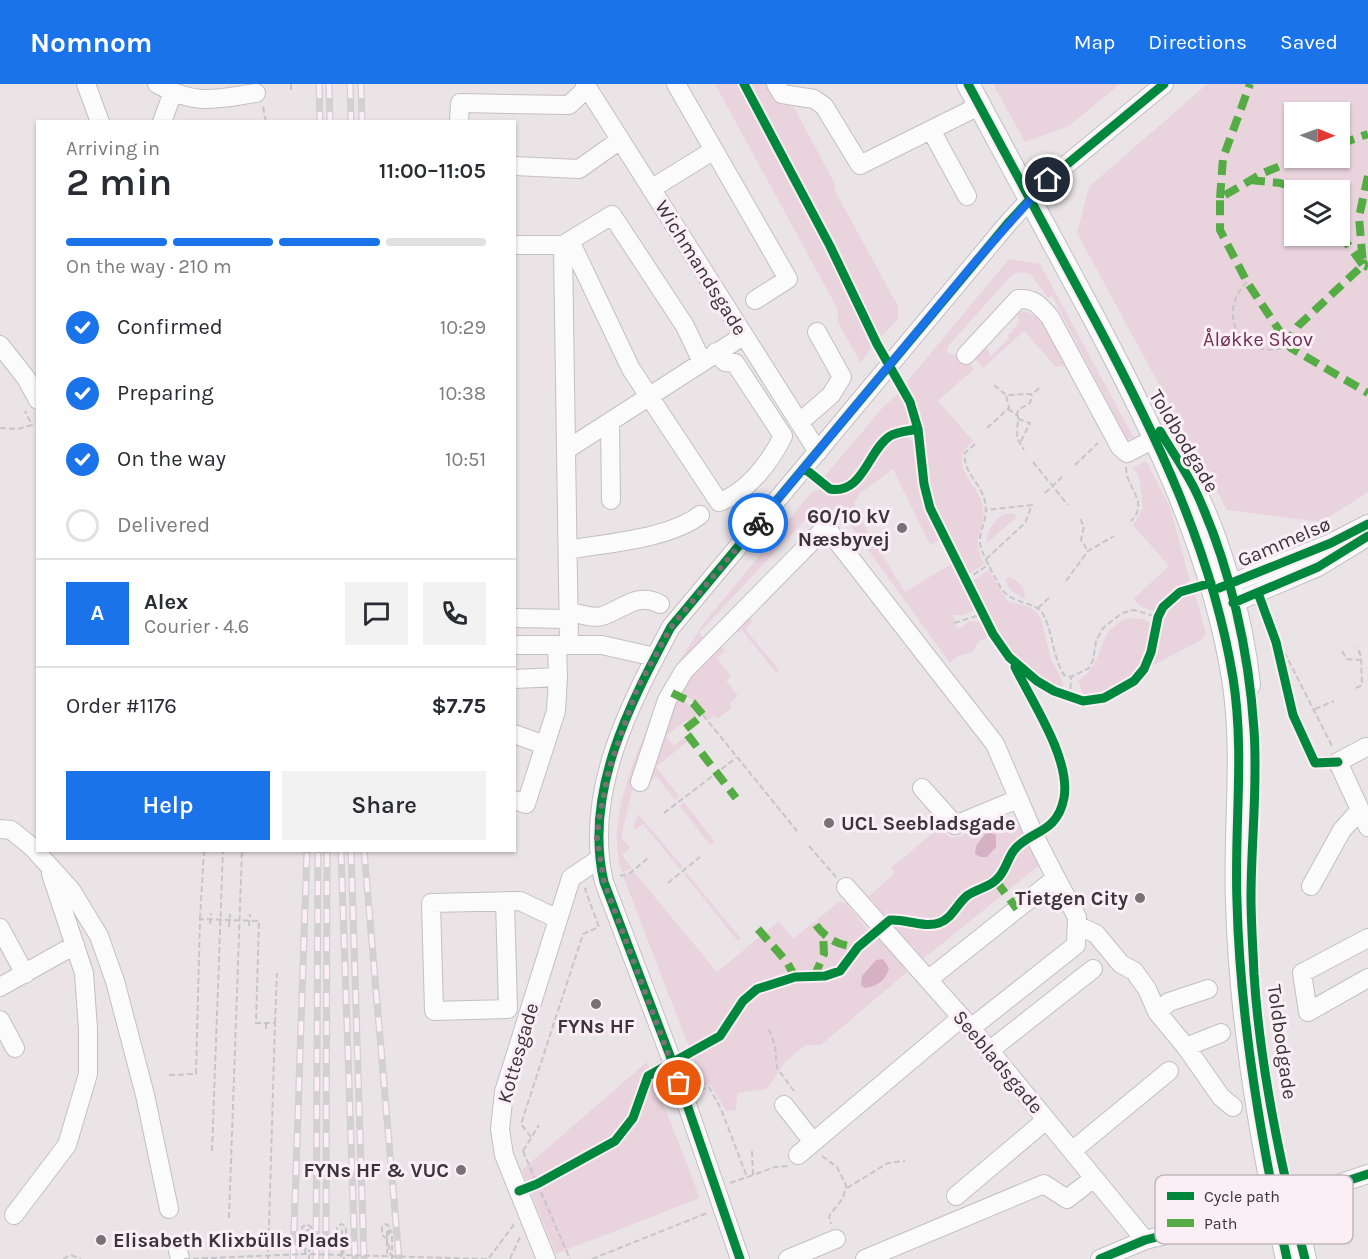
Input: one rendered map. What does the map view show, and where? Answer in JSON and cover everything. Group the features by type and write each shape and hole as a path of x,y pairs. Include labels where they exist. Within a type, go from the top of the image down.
{"main road":[{"name":"Toldbodgade","path":"968,84 1130,387 1181,497 1223,597"},
{"name":"Toldbodgade","path":"1130,387 1196,491 1212,530 1223,597 1239,731 1236,902 1242,992 1277,1175"},
{"name":"Toldbodgade","path":"1286,1244 1287,1259"},
{"name":"Toldbodgade","path":"1299,1244 1305,1259"}],"street":[{"path":"86,84 99,120"},
{"path":"676,84 788,279 755,300"},
{"path":"776,84 782,94 814,99 824,106 860,165 979,106"},
{"path":"740,1259 672,1061 604,882 599,859 599,819 609,769 637,689 671,627 968,270 1048,180 1164,84"},
{"path":"459,120 460,103 568,105 586,86"},
{"name":"Wichmandsgade","path":"586,86 743,336 801,421 818,452"},
{"path":"162,120 165,88 183,98 198,99 256,93"},
{"path":"931,130 968,196"},
{"path":"516,166 579,168 620,140"},
{"path":"651,189 714,150"},
{"path":"516,245 566,243 612,215 685,326 709,357 735,363 783,436 772,459 731,498 719,502 648,397 631,369 566,243"},
{"path":"516,801 526,804 556,711 558,677 569,616 566,243"},
{"path":"966,355 1018,299 1029,298 1037,302 1050,317 1120,447 1127,453 1154,439"},
{"path":"801,421 831,395 842,377 817,332"},
{"path":"566,450 743,336"},
{"path":"0,345 26,378 31,406"},
{"path":"610,422 611,500"},
{"path":"568,550 654,534 691,522 700,515"},
{"name":"Gammelsø","path":"1223,597 1368,524"},
{"path":"640,782 667,700 684,671 826,527 995,744 1018,799 1077,917 1076,945 966,1023 815,1148 798,1155"},
{"name":"Gammelsø","path":"1223,597 1257,593 1318,567 1368,536"},
{"path":"516,618 600,617 631,601 651,600 660,604"},
{"path":"516,645 602,645 655,657"},
{"path":"516,679 558,677"},
{"path":"516,735 545,745"},
{"path":"1366,747 1338,762 1368,827"},
{"path":"922,789 955,825 1018,799"},
{"path":"1311,886 1342,830 1360,810"},
{"path":"0,829 11,830 25,841 71,890 87,914 107,958 145,1095 169,1209"},
{"name":"Kottesgade","path":"546,1259 504,1155 500,1129 504,1092 571,878 599,859"},
{"path":"14,1215 67,1145 88,1074 84,973 49,869"},
{"path":"929,979 1056,878"},
{"name":"Seebladsgade","path":"846,887 929,979 1145,1240"},
{"path":"506,902 508,1009 434,1011 431,903 520,901 558,919"},
{"path":"1077,924 1096,934 1121,964 1134,971 1147,989 1157,1012 1186,1047 1221,1097 1233,1107"},
{"path":"0,928 25,974"},
{"path":"1368,938 1302,973 1308,1012 1368,978"},
{"path":"0,987 75,945"},
{"path":"989,1051 1093,969"},
{"path":"1157,1012 1169,1002 1208,989"},
{"path":"0,1020 15,1047"},
{"path":"1186,1047 1221,1033"},
{"path":"1072,1151 1169,1071"},
{"path":"791,1101 815,1148"},
{"path":"956,1196 1046,1120"},
{"path":"1353,1179 1368,1174"},
{"path":"865,1259 1044,1184 1067,1199 1094,1178"},
{"path":"1100,1259 1155,1237"},
{"path":"788,1259 836,1239"}],"path":[{"path":"291,84 291,92"},
{"path":"1247,282 1233,298 1232,311 1236,327 1243,340 1263,349 1291,348"},
{"path":"994,385 1006,394 1032,394 1042,386"},
{"path":"1006,394 1008,409 1029,423 1020,443"},
{"path":"1024,450 1017,438 1018,410 1030,403 1032,394"},
{"path":"0,428 18,429 32,425 31,406"},
{"path":"987,428 1008,409"},
{"path":"1075,465 1111,431"},
{"path":"975,444 965,453 966,469 984,495 987,510 980,541 986,559 1001,588 1013,600 1038,608 1043,614 1059,667 1064,675 1071,677 1089,668 1100,634 1122,613 1134,610 1158,617"},
{"path":"1127,453 1125,471 1140,503 1138,514 1131,521"},
{"path":"1033,462 1068,506"},
{"path":"1045,493 1062,477"},
{"path":"986,559 1025,523 1032,505 987,510"},
{"path":"1080,519 1084,526 1081,540 1088,551"},
{"path":"1066,581 1088,551 1114,536"},
{"path":"961,570 968,584 989,564"},
{"path":"1257,593 1268,620 1328,734"},
{"path":"1038,608 1051,596"},
{"path":"1155,628 1163,607"},
{"path":"954,623 981,609 988,624"},
{"path":"1268,620 1283,671"},
{"path":"1356,688 1362,686 1361,660 1357,647"},
{"path":"1342,651 1347,659 1361,660"},
{"path":"1070,697 1071,677"},
{"path":"1315,709 1334,701"},
{"path":"703,715 797,831"},
{"path":"664,813 737,757"},
{"path":"809,846 846,887"},
{"path":"169,1075 196,1074 204,852"},
{"path":"212,1151 223,852"},
{"path":"229,1218 242,852"},
{"path":"668,883 700,857"},
{"path":"619,877 630,873 648,858"},
{"path":"531,1137 521,1124 583,934 599,927 585,889 592,887"},
{"path":"210,924 211,913"},
{"path":"229,927 230,914"},
{"path":"249,914 249,926"},
{"path":"200,918 259,921 256,1023 275,1023"},
{"path":"268,1259 277,973"},
{"path":"266,1023 266,1029"},
{"path":"770,1029 775,1045 777,1068 791,1101"},
{"path":"697,1082 700,1091 709,1087 722,1109 747,1177 776,1167 787,1167 798,1155"},
{"path":"511,1172 539,1125"},
{"path":"815,1148 837,1167 846,1189"},
{"path":"752,1151 753,1175"},
{"path":"523,1152 570,1259"},
{"path":"836,1239 829,1216 843,1198 846,1189 888,1163 905,1161"},
{"path":"519,1191 549,1176"},
{"path":"592,1259 721,1208"},
{"path":"305,1238 311,1235 311,1227 307,1224 302,1227 307,1259"},
{"path":"341,1241 346,1235 346,1226 341,1224 337,1228 343,1254"},
{"path":"387,1239 382,1235 382,1227 386,1224 391,1228 387,1239 391,1259"},
{"path":"180,1254 387,1254 489,1258 513,1225"},
{"path":"305,1254 305,1238 309,1230 307,1259"},
{"path":"342,1230 343,1259 341,1241 342,1230"},
{"path":"510,1259 523,1230"},
{"path":"387,1254 387,1231 392,1232 391,1259"},
{"path":"63,1259 71,1255 81,1259"}],"green space":[{"path":"715,84 739,84 801,200 873,345 861,363 838,323 837,308"},
{"path":"750,84 772,84 782,102 793,106 835,184 834,189 898,306 898,319 881,337"},
{"path":"993,84 1120,84 1069,126 1025,142"},
{"name":"Åløkke Skov","path":"1207,84 1368,84 1368,492 1321,522 1227,510 1077,233 1089,187"},
{"path":"1009,259 1040,264 1134,438 1123,440 1114,427 1119,424 1052,296 1048,298 1030,274 1019,272 1012,275 948,346 947,352 964,359 974,369 938,401 973,441 964,452 962,460 965,472 983,507 984,516 978,548 985,564 967,575 931,498 918,410 906,383"},
{"path":"1025,311 1043,319 1068,365 1056,367 1024,331 983,368 975,359 986,348 991,356 1009,338 1008,334 1017,327 1016,324 1020,323 1016,312"},
{"path":"901,391 909,413 909,423 905,428 890,432 850,482 842,486 829,485 824,477 884,406"},
{"path":"898,438 908,438 914,443 922,498 940,540 930,545 893,469 859,494 854,504 868,532 905,592 951,564 975,610 964,615 954,615 954,623 959,629 969,621 981,622 989,637 979,641 972,652 956,657 950,663 837,507 824,516 816,508 699,633 707,642 681,667 677,665 703,624 811,493 819,489 848,493 884,449"},
{"path":"1146,461 1170,507 1190,581 1167,596 1153,611 1142,607 1133,599 1169,566 1133,525 1143,508 1139,475 1132,468"},
{"path":"1005,514 1015,514 1017,517 987,543 992,526"},
{"path":"989,570 1007,601 1030,607 1041,619 1051,659 1064,684 1062,688 1030,671 1017,659 996,630 971,582"},
{"path":"1008,577 1021,585 1025,595 1024,599 1010,590 1005,580"},
{"path":"1195,594 1206,634 1201,640 1152,666 1167,611 1183,597"},
{"path":"750,618 753,621 745,629 779,670 776,673 742,630 733,635"},
{"path":"1127,618 1144,619 1150,623 1148,646 1142,664 1130,677 1106,691 1090,695 1083,694 1078,681 1094,665 1109,631"},
{"path":"721,646 725,651 717,658 731,676 726,680 738,696 729,704 732,708 717,719 714,715 709,720 693,700 679,692 697,667"},
{"path":"662,693 640,757 621,837 630,848 622,855 632,868 622,873 617,851 617,829 621,805 635,758"},
{"path":"676,699 688,704 697,715 666,736 674,746 685,737 688,741 656,767 679,796 675,800 656,776 647,783"},
{"path":"684,802 715,842 710,845 680,806"},
{"path":"1001,813 1026,831 1042,863 923,959 913,946 910,947 869,896 895,873 891,868 940,827 950,838 962,836"},
{"path":"638,814 683,867 680,869 643,824 635,830 633,827"},
{"path":"634,872 717,972 779,921 793,939 839,902 846,903 867,929 883,938 907,972 821,1045 805,1045 784,1063 767,1089 737,1093 736,1110 726,1111 710,1084 704,1086 623,876"},
{"path":"686,872 741,939 738,941 684,874"},
{"path":"647,1062 700,1198 556,1254 522,1170"}],"shaded area":[{"path":"985,834 996,835 996,847 987,857 975,854 976,846"},
{"path":"883,959 889,968 886,976 878,984 865,988 861,985 862,976 876,960"}],"railway":[{"path":"319,84 320,120"},
{"path":"329,84 330,120"},
{"path":"350,84 351,120"},
{"path":"361,84 362,120"},
{"path":"293,1259 307,852"},
{"path":"316,1259 318,852"},
{"path":"326,1259 327,852"},
{"path":"341,852 355,1259"},
{"path":"351,852 364,1259"},
{"path":"364,852 399,1259"}],"marked path":[{"path":"1220,198 1223,158 1250,84"},
{"path":"1350,140 1368,134"},
{"path":"1284,164 1263,173 1220,198 1220,230 1247,282 1291,348 1368,393"},
{"path":"1368,176 1359,217 1363,265 1368,267"},
{"path":"1250,180 1284,184"},
{"path":"1349,246 1363,265"},
{"path":"1291,348 1292,335 1298,326 1363,265 1368,263"},
{"path":"672,693 693,703 703,715 684,730 736,798"},
{"path":"996,881 1017,909"},
{"path":"816,925 834,941 858,947"},
{"path":"758,929 787,962 795,977"},
{"path":"814,977 824,954 823,934"}],"cycle path":[{"path":"744,84 830,246 877,344 910,402 918,429 924,484 930,508 993,634 1009,657 1037,681 1054,691 1083,701 1104,698 1134,681 1144,669 1151,652 1158,617 1163,607 1180,592 1211,583"},
{"path":"968,84 1139,406 1179,493 1211,584 1224,631 1236,706 1239,762 1237,902 1242,992 1253,1082 1270,1175"},
{"path":"740,1259 672,1061 604,882 599,848 600,815 605,782 614,750 640,687 671,627 1009,222 1048,180 1164,84"},
{"path":"804,468 830,489 841,489 858,479 876,451 890,436 918,429"},
{"path":"1160,431 1193,486 1209,522 1236,609 1248,670 1255,751 1251,897 1254,974 1266,1081 1285,1175"},
{"path":"1219,588 1331,543 1368,524"},
{"path":"1233,603 1318,567 1368,536"},
{"path":"1258,593 1276,642 1293,715 1315,763 1338,762"},
{"path":"519,1191 537,1184 615,1141 633,1118 648,1076 720,1036 743,1001 757,989 795,977 825,976 840,971 858,947 890,920 927,924 944,921 968,895 999,877 1012,853 1021,843 1050,825 1061,810 1064,798 1065,783 1062,766 1049,731 1015,667"},
{"path":"1353,1179 1368,1174"},
{"path":"1100,1259 1155,1238"},
{"path":"1284,1244 1287,1259"},
{"path":"1301,1244 1305,1259"}],"way so far":[{"path":"679,1083 604,882 597,838 599,819 609,769 637,689 671,627 758,523"}],"place":[{"name":"60/10 kV Næsbyvej","path":"902,528"},
{"name":"UCL Seebladsgade","path":"829,823"},
{"name":"Tietgen City","path":"1140,898"},
{"name":"FYNs HF","path":"596,1004"},
{"name":"FYNs HF & VUC","path":"461,1170"},
{"name":"Elisabeth Klixbülls Plads","path":"101,1240"}],"route":[{"path":"758,523 975,262 1048,180"}]}
